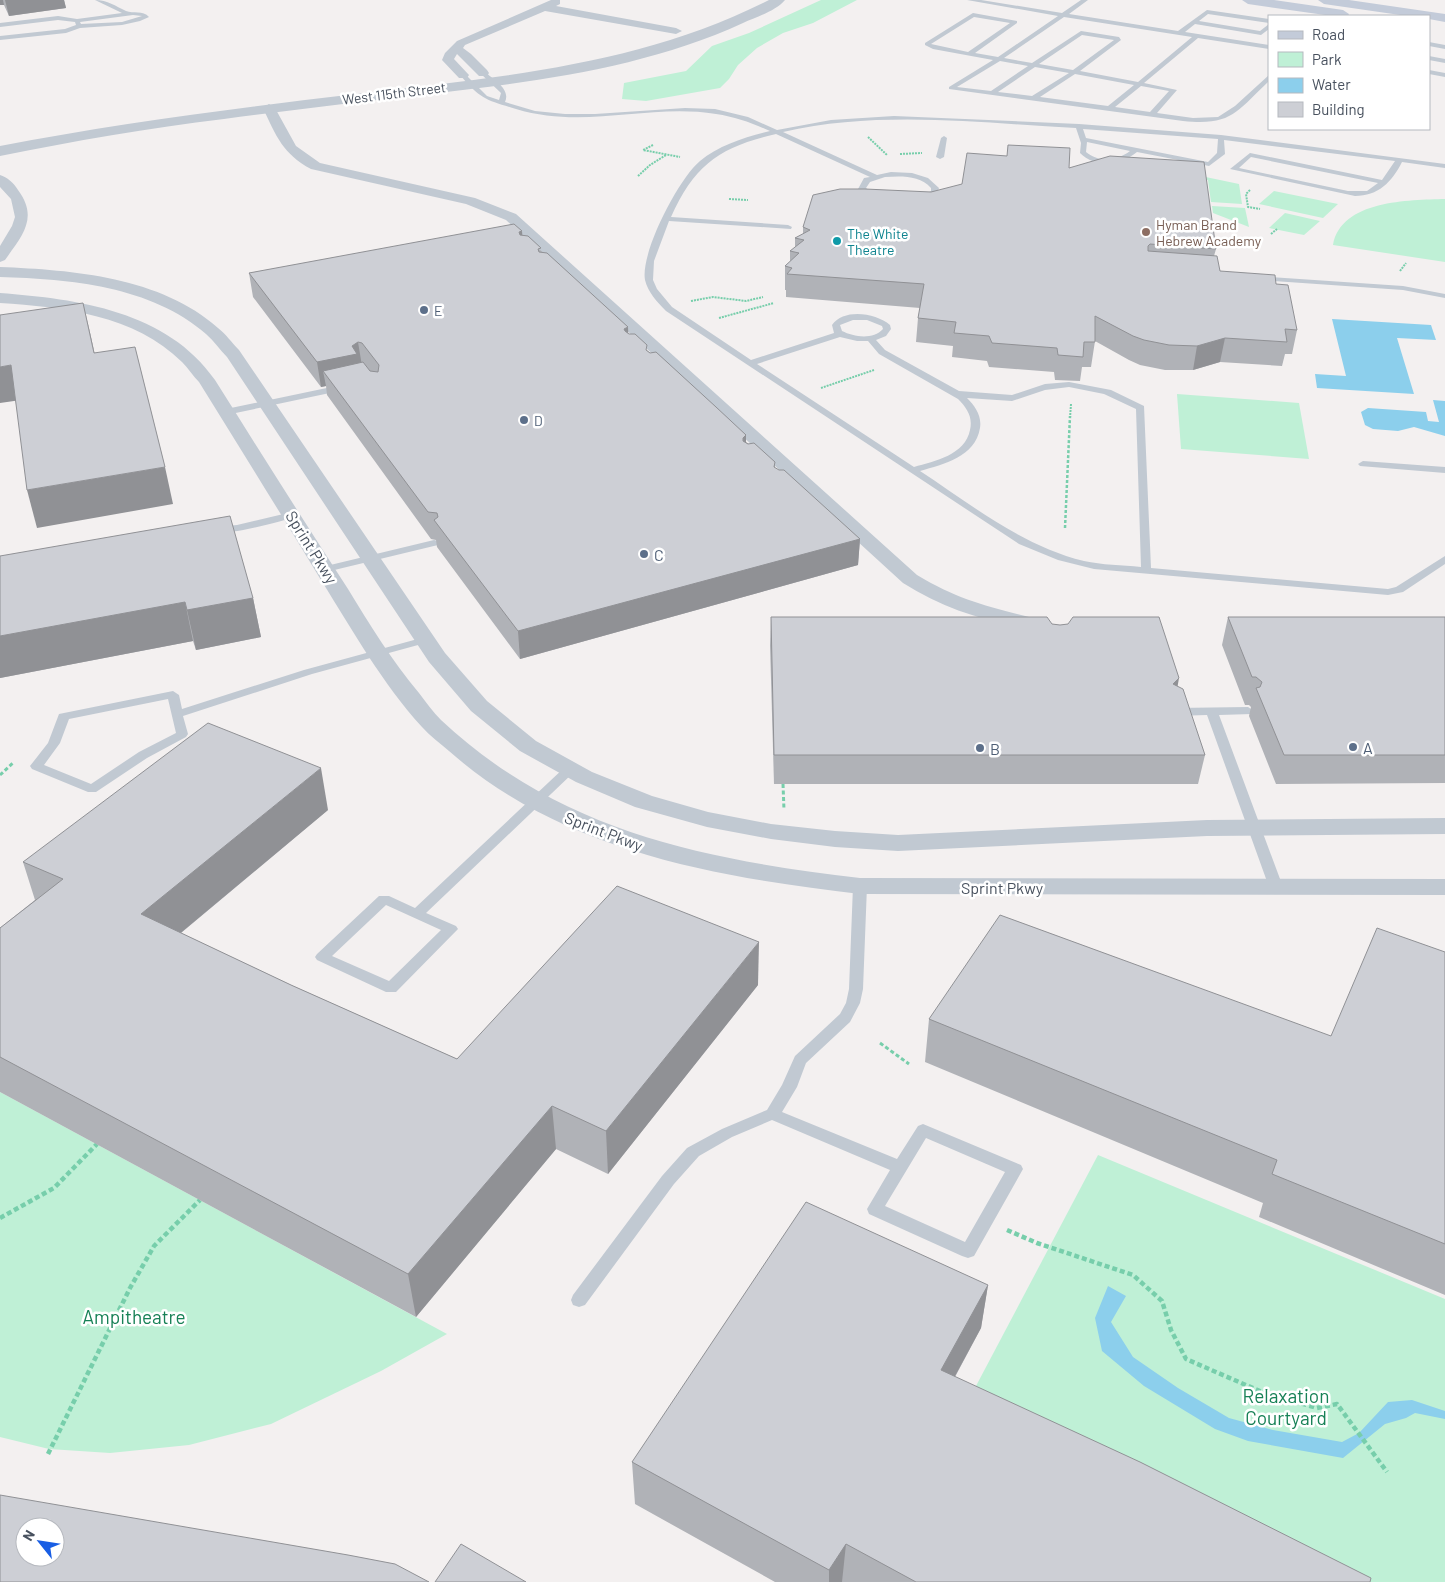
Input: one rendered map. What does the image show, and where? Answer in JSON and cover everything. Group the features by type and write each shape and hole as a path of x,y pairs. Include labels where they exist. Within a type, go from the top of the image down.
{"main road":[{"path":"1248,0 1338,15"},
{"path":"1324,0 1425,15"},
{"path":"1430,16 1445,18"},
{"path":"1430,27 1445,29"}],"street":[{"path":"468,80 448,60 449,55 462,43 560,0"},
{"name":"West 115th Street","path":"0,151 134,126 488,77 570,69 669,46 730,24 779,0"},
{"path":"543,8 676,31"},
{"name":"West 115th Street","path":"488,77 583,56 676,31 693,24"},
{"path":"456,49 467,56 488,77"},
{"name":"West 115th Street","path":"216,101 468,80"},
{"path":"269,108 288,147 299,158 316,166 335,172 470,201 511,217 522,225 561,270 652,349 801,486 910,579 927,591 975,611 1042,626"},
{"path":"0,137 126,114"},
{"path":"0,179 12,189 18,199 22,208 22,218 15,236 0,257"},
{"path":"0,272 62,276 112,285 150,296 177,307 203,322 223,340 448,674 465,694 488,716 516,738 569,770 629,796 714,821 762,831 856,841 933,843 1254,827 1445,826"},
{"name":"Sprint Pkwy","path":"0,298 51,303 120,318 154,333 178,348 196,365 401,689 440,733 485,772 535,802 598,831 676,856 757,874 860,886 1445,887"}],"lane":[{"path":"98,0 126,13"},
{"path":"970,0 1268,47"},
{"path":"1085,0 999,59 951,88 1211,120 1222,119 1268,78"},
{"path":"1180,33 1207,12 1268,21"},
{"path":"0,25 58,18 78,23 121,23 138,21 146,17 144,14 126,13 78,23 66,31 0,38"},
{"path":"969,54 1015,22 973,16 927,44 935,48 969,54 1036,65 1174,90 1152,114"},
{"path":"1194,22 1261,33 1268,27"},
{"path":"992,93 1036,65 1080,33 1119,39 1075,72 1034,98"},
{"path":"1110,108 1197,36"},
{"path":"1430,44 1445,47"},
{"path":"1430,58 1445,61"},
{"path":"1430,72 1445,75"},
{"path":"488,77 504,93 501,103"},
{"path":"468,80 483,96 501,103 529,112 566,118 609,117 676,109 714,110 746,118 876,177 908,175 927,180 936,188 934,192 922,199 898,202 886,200 866,194 862,189 863,184 876,177"},
{"path":"1445,166 1221,137 1079,126 904,118 862,119 825,123 777,132 735,145 713,155 695,168 689,175 667,219 651,256 648,268 648,281 654,293 669,309 1013,538 1039,552 1067,561 1094,566 1388,592 1399,590 1445,559"},
{"path":"1079,126 1079,132 1083,139 1082,152 1095,160 1109,161 1122,159 1136,150"},
{"path":"1083,139 1214,165 1221,154 1221,137"},
{"path":"940,157 944,138"},
{"path":"1234,169 1250,155 1382,182"},
{"path":"1226,168 1356,194 1373,191 1395,169 1399,160"},
{"path":"667,219 788,227"},
{"path":"1247,278 1403,288 1445,296"},
{"path":"750,363 840,334 860,339 870,338 885,332 886,325 876,319 852,317 839,321 836,325 840,334"},
{"path":"870,338 875,346 957,394 968,402 974,411 976,432 971,442 963,451 948,459 912,470"},
{"path":"226,412 350,386"},
{"path":"957,394 1012,398 1047,386 1073,386 1107,392 1127,399 1141,408 1146,571"},
{"path":"1363,464 1445,470"},
{"path":"208,531 237,528 292,515"},
{"path":"326,569 434,543"},
{"path":"177,714 308,672 426,640"},
{"path":"173,695 177,714 182,734 143,755 92,789 36,766 56,741 62,729 63,717 173,695"},
{"path":"1212,711 1276,887"},
{"path":"1175,712 1248,712"},
{"path":"417,914 569,770"},
{"path":"579,1300 668,1180 693,1152 727,1132 772,1114 788,1087 800,1060 820,1039 845,1018 853,1003 856,989 860,886"},
{"path":"384,899 417,914 451,929 391,988 322,957 384,899"},
{"path":"772,1114 900,1167"},
{"path":"924,1130 1015,1169 968,1251 876,1210 900,1167 924,1130"}],"path":[{"path":"862,119 856,123 885,155 922,153 927,155"},
{"path":"652,145 643,150 686,158"},
{"path":"638,176 650,164 667,155"},
{"path":"1252,188 1246,194 1248,207 1260,209"},
{"path":"729,199 748,200"},
{"path":"1272,234 1277,229"},
{"path":"683,302 713,297 746,301 763,297"},
{"path":"717,319 774,303"},
{"path":"816,390 897,362 897,360"},
{"path":"1065,528 1073,386"},
{"path":"0,775 19,757"},
{"path":"783,784 784,811"},
{"path":"880,1044 909,1064"},
{"path":"0,1218 54,1188 97,1144"},
{"path":"48,1454 130,1288 154,1246 200,1200"},
{"path":"986,1220 1037,1242 1133,1275 1162,1301 1171,1330 1186,1359 1262,1392 1317,1408 1337,1404 1388,1472"}],"green space":[{"path":"821,0 857,0 813,23 783,33 757,48 738,65 729,79 720,88 646,101 622,99 624,83 686,71 712,46 749,33"},
{"path":"1158,167 1239,184 1242,204 1211,202 1208,180 1135,176"},
{"path":"1274,191 1338,204 1323,218 1259,204"},
{"path":"1445,199 1445,262 1333,245 1339,230 1349,219 1362,211 1396,202"},
{"path":"1212,206 1245,208 1249,227 1213,213"},
{"path":"1285,213 1320,221 1304,235 1269,228"},
{"path":"1177,394 1299,403 1309,459 1181,449"},
{"name":"Ampitheatre","path":"0,1092 447,1334 381,1371 271,1424 189,1445 110,1453 49,1449 0,1437"},
{"name":"Relaxation Courtyard","path":"1098,1155 1445,1299 1445,1582 1284,1582 958,1420"}],"water":[{"path":"1332,319 1431,325 1436,340 1397,338 1414,394 1317,388 1315,374 1346,376"},
{"path":"1433,400 1445,401 1445,436 1414,427 1398,431 1373,429 1365,425 1361,412 1368,408 1426,412 1428,421 1439,422"},
{"path":"1108,1286 1126,1296 1111,1322 1133,1357 1178,1388 1229,1418 1273,1430 1342,1442 1359,1433 1388,1402 1412,1400 1445,1411 1445,1419 1415,1413 1406,1418 1385,1424 1343,1458 1248,1441 1215,1429 1144,1386 1102,1351 1095,1318"}],"building":[{"path":"1008,145 1070,148 1069,168 1110,156 1204,162 1216,249 1150,244 1148,251 1217,256 1220,271 1275,275 1276,284 1288,285 1297,330 1285,329 1287,342 1225,338 1197,346 1169,345 1133,336 1095,316 1095,342 1084,342 1083,357 1058,355 1057,348 992,343 989,336 954,333 956,322 918,318 924,284 787,274 792,268 785,266 799,253 790,251 804,240 795,238 810,230 803,227 813,195 840,189 931,192 962,184 967,153 1007,156"},
{"path":"514,224 522,231 519,232 520,235 528,236 541,248 538,249 539,252 547,253 628,327 624,329 625,331 629,334 635,334 647,345 646,350 650,353 656,352 746,435 743,441 748,444 754,443 775,462 774,467 784,470 860,539 518,631 434,520 438,517 437,513 428,512 323,371 363,362 370,371 378,372 379,365 362,343 358,342 352,346 357,354 317,362 249,273"},
{"path":"83,303 94,353 135,347 165,467 27,490 11,365 0,367 0,315"},
{"path":"230,516 253,598 187,610 185,602 0,636 0,556"},
{"name":"B","path":"771,617 1047,617 1052,624 1060,625 1068,624 1073,617 1159,617 1179,678 1173,684 1183,689 1205,755 774,755"},
{"name":"A","path":"1228,617 1445,617 1445,755 1284,755 1256,688 1260,687 1262,682 1256,677 1252,677"},
{"path":"208,723 321,768 141,914 291,985 457,1059 617,886 759,942 606,1131 552,1106 408,1274 0,1057 0,928 63,879 23,862"},
{"path":"1000,915 1331,1036 1377,928 1445,952 1445,1244 1272,1174 1277,1160 929,1019"},
{"path":"806,1202 988,1285 941,1370 1140,1462 1371,1578 1370,1582 916,1582 846,1544 829,1570 632,1462"},
{"path":"0,1495 395,1564 429,1582 0,1582"},
{"path":"461,1544 526,1582 435,1582"}],"place":[{"name":"Hyman Brand Hebrew Academy","path":"1146,232"},
{"name":"The White Theatre","path":"837,241"},
{"name":"E","path":"424,310"},
{"name":"D","path":"524,420"},
{"name":"C","path":"644,554"},
{"name":"A","path":"1353,747"},
{"name":"B","path":"980,748"}]}
